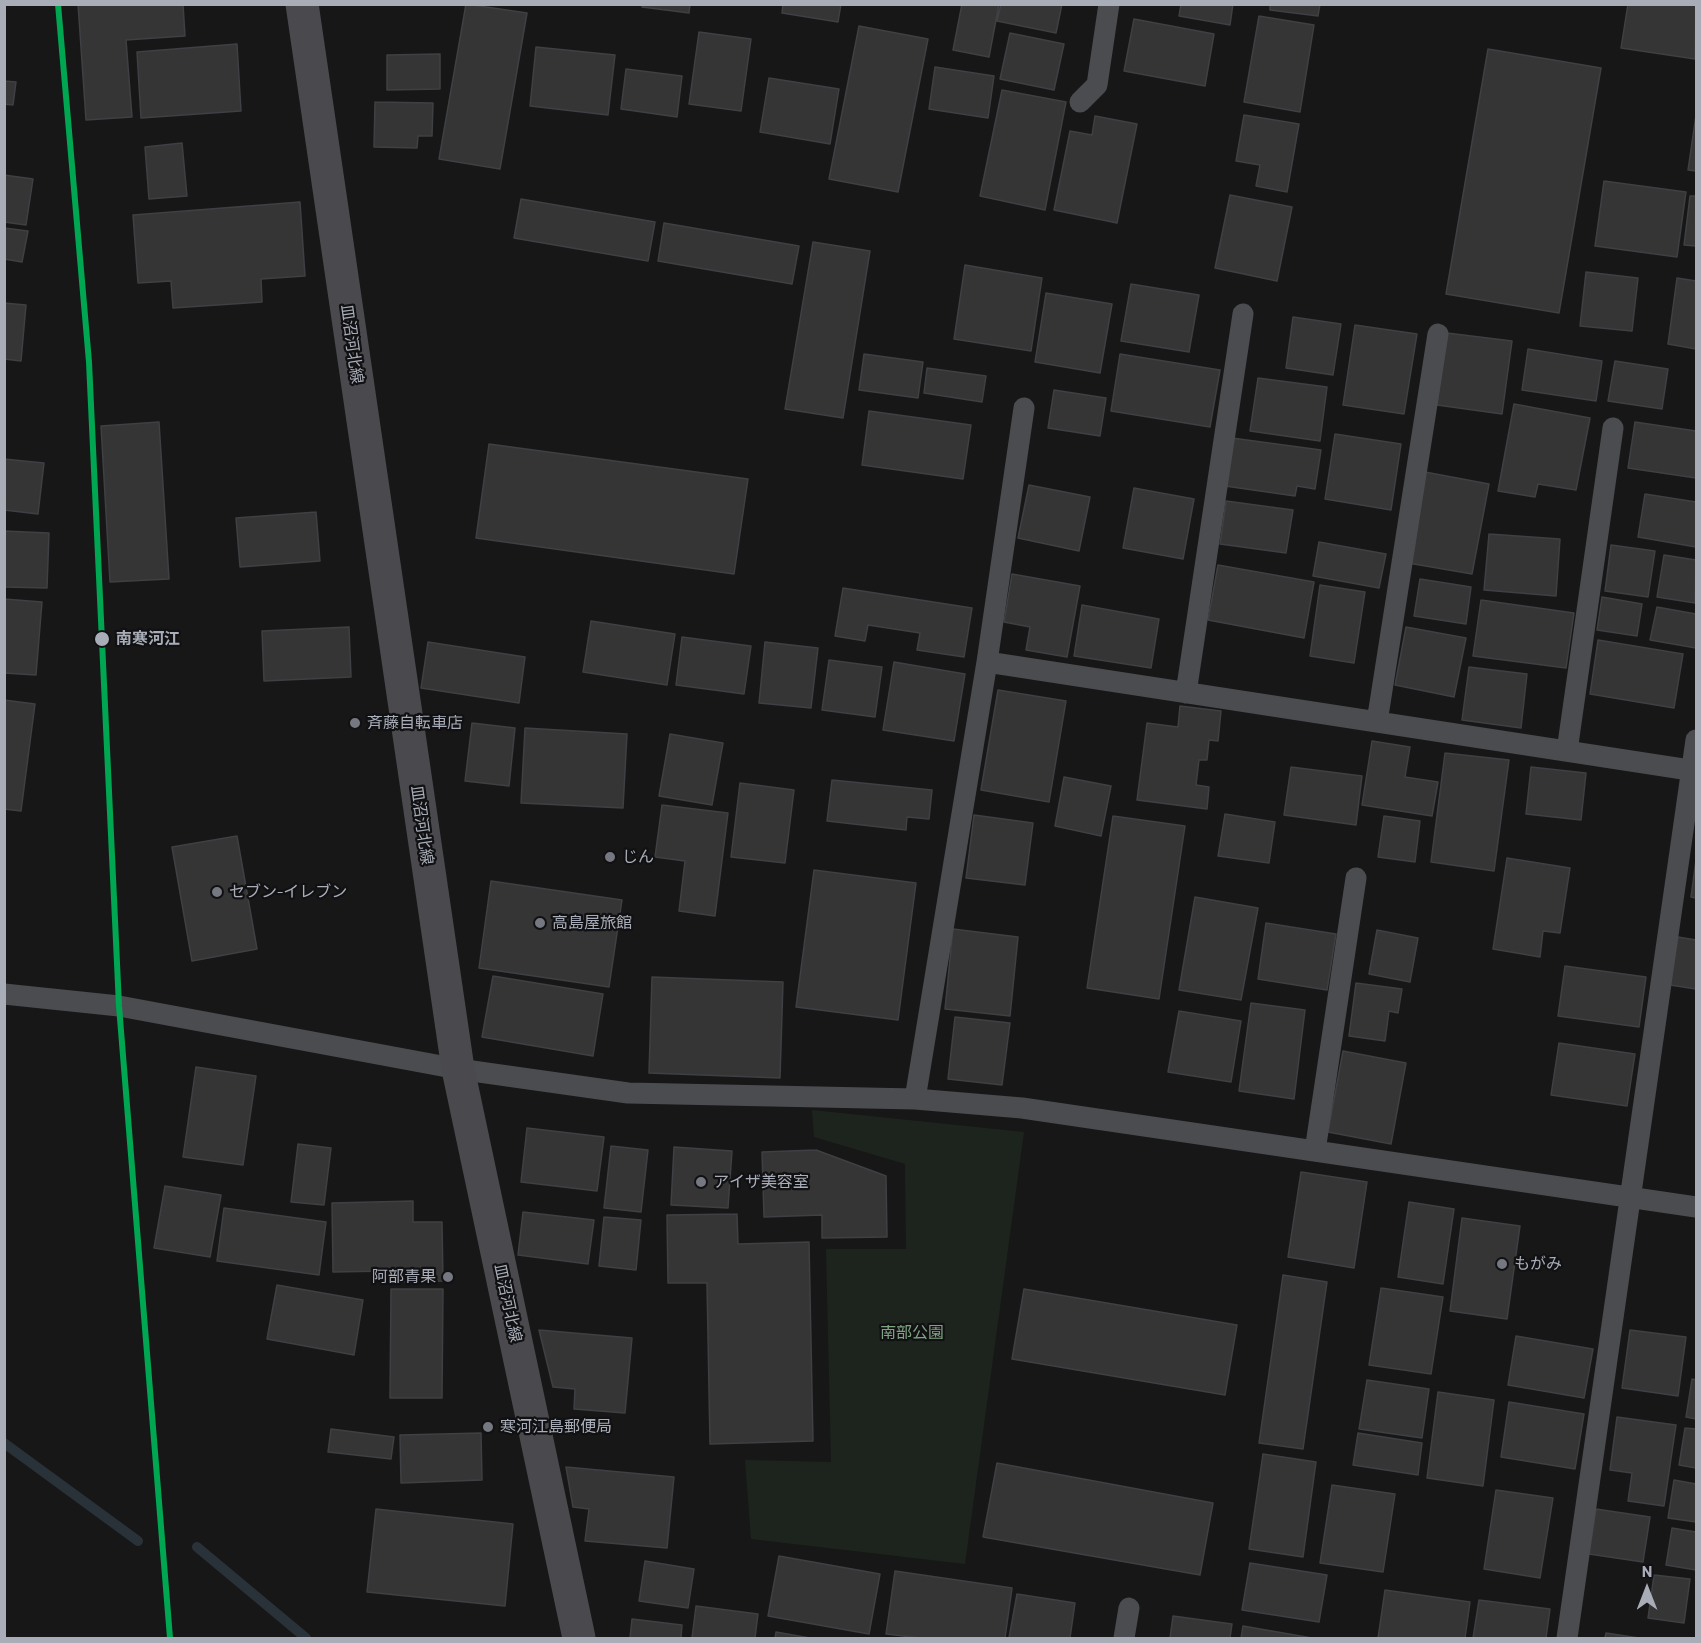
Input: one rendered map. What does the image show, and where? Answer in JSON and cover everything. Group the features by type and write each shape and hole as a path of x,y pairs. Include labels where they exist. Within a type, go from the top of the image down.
{"main road":[{"name":"皿沼河北線","path":"302,4 458,1069 579,1638"}],"lane":[{"path":"1080,102 1097,86 1109,4"},
{"path":"1186,693 1243,314"},
{"path":"1377,722 1438,334"},
{"path":"915,1099 987,662 1024,408"},
{"path":"1567,751 1613,428"},
{"path":"987,662 1694,770"},
{"path":"1567,1638 1694,770 1696,740"},
{"path":"1315,1151 1356,878"},
{"path":"4,994 119,1006 458,1069 628,1093 915,1099 1022,1108 1696,1207"},
{"path":"1124,1638 1129,1608"}],"green space":[{"name":"南部公園","path":"812,1110 1024,1132 965,1564 751,1539 745,1460 831,1462 826,1249 906,1249 905,1164 814,1137"}],"building":[{"path":"78,4 183,4 185,36 126,40 132,117 86,120"},
{"path":"399,4 451,4 451,5"},
{"path":"466,4 527,13 500,169 439,159"},
{"path":"643,4 690,4 689,13 642,7"},
{"path":"783,4 841,4 838,22 782,13"},
{"path":"962,4 999,4 989,57 953,50"},
{"path":"1001,4 1062,4 1056,33 997,21"},
{"path":"1181,4 1233,4 1230,25 1179,16"},
{"path":"1270,4 1320,4 1318,16 1270,10"},
{"path":"1628,4 1696,4 1695,59 1621,48"},
{"path":"1259,16 1314,25 1300,112 1244,102"},
{"path":"1134,19 1214,34 1205,86 1124,71"},
{"path":"859,26 928,39 898,192 829,179"},
{"path":"699,32 751,39 741,111 689,104"},
{"path":"1010,33 1064,44 1054,90 1000,79"},
{"path":"237,44 241,111 141,118 137,52"},
{"path":"536,47 615,55 608,115 530,106"},
{"path":"1488,49 1601,68 1559,313 1446,294"},
{"path":"440,54 440,89 387,90 387,55"},
{"path":"935,67 994,76 988,118 929,109"},
{"path":"626,69 682,76 677,117 621,109"},
{"path":"769,78 839,89 830,144 760,132"},
{"path":"4,81 16,82 13,105 4,104"},
{"path":"1002,90 1066,102 1045,210 980,196"},
{"path":"375,102 433,103 432,136 418,136 417,148 374,147"},
{"path":"1244,115 1299,124 1287,192 1256,186 1260,165 1236,161"},
{"path":"1696,115 1696,171 1688,170"},
{"path":"1095,116 1137,124 1117,223 1054,210 1070,131 1092,135"},
{"path":"182,143 187,196 149,199 145,147"},
{"path":"4,175 33,179 26,225 4,222"},
{"path":"1604,181 1686,192 1677,257 1595,246"},
{"path":"1230,195 1292,207 1277,281 1215,268"},
{"path":"1690,196 1696,196 1696,246 1684,245"},
{"path":"521,199 655,222 648,261 514,238"},
{"path":"300,202 305,276 261,279 262,302 173,308 171,281 138,283 133,215"},
{"path":"664,223 799,246 792,284 658,261"},
{"path":"4,228 28,231 22,262 4,259"},
{"path":"813,242 870,251 843,418 785,409"},
{"path":"965,265 1042,278 1031,351 954,339"},
{"path":"1586,272 1638,278 1632,331 1580,326"},
{"path":"1677,278 1696,281 1696,349 1668,344"},
{"path":"1131,284 1199,295 1189,352 1121,341"},
{"path":"1046,293 1112,304 1100,373 1035,362"},
{"path":"4,303 26,305 21,361 4,359"},
{"path":"1293,317 1341,324 1333,375 1286,368"},
{"path":"1355,325 1417,334 1404,414 1343,405"},
{"path":"1447,333 1512,341 1502,414 1437,405"},
{"path":"1528,349 1602,361 1596,401 1522,390"},
{"path":"864,354 923,362 918,398 859,390"},
{"path":"1120,354 1220,370 1210,427 1111,411"},
{"path":"1615,361 1668,369 1662,409 1608,401"},
{"path":"927,368 986,376 982,402 924,393"},
{"path":"1258,378 1327,387 1320,441 1250,431"},
{"path":"1054,390 1106,398 1100,436 1048,428"},
{"path":"1514,404 1590,418 1576,490 1538,484 1535,497 1498,491"},
{"path":"869,411 971,425 963,479 862,465"},
{"path":"159,422 169,579 110,582 101,426"},
{"path":"1635,422 1696,431 1696,478 1628,468"},
{"path":"1335,434 1401,444 1391,510 1325,499"},
{"path":"1232,438 1321,450 1315,489 1297,486 1295,496 1225,486"},
{"path":"489,444 748,479 734,574 476,538"},
{"path":"4,459 44,463 38,514 4,510"},
{"path":"1425,472 1489,484 1472,574 1408,563"},
{"path":"1029,485 1090,497 1079,551 1018,538"},
{"path":"1134,488 1194,499 1183,559 1123,548"},
{"path":"1645,494 1696,502 1696,547 1638,537"},
{"path":"1226,501 1293,510 1286,553 1220,544"},
{"path":"316,512 320,561 240,567 236,518"},
{"path":"4,531 49,533 47,588 4,587"},
{"path":"1489,534 1560,539 1556,596 1484,590"},
{"path":"1319,542 1386,554 1379,588 1313,576"},
{"path":"1611,545 1655,551 1648,597 1605,591"},
{"path":"1664,555 1696,560 1695,603 1657,597"},
{"path":"1218,565 1314,582 1304,638 1208,620"},
{"path":"1012,574 1080,586 1067,657 1026,650 1030,627 1004,622"},
{"path":"1420,579 1471,587 1466,624 1414,616"},
{"path":"1320,585 1365,592 1354,663 1310,656"},
{"path":"843,588 972,608 964,657 917,650 920,633 868,625 865,641 835,636"},
{"path":"1602,597 1642,604 1637,636 1597,630"},
{"path":"4,599 42,602 36,675 4,673"},
{"path":"1481,600 1574,613 1566,668 1473,656"},
{"path":"1082,605 1159,619 1151,668 1074,656"},
{"path":"1657,607 1696,614 1696,648 1650,640"},
{"path":"591,621 675,634 667,685 583,672"},
{"path":"349,627 351,677 264,681 262,631"},
{"path":"1406,627 1466,638 1454,697 1395,685"},
{"path":"682,637 751,646 744,694 676,685"},
{"path":"1598,640 1683,654 1674,708 1590,694"},
{"path":"428,642 525,657 519,703 421,688"},
{"path":"765,642 818,648 811,708 759,703"},
{"path":"829,660 882,667 875,717 822,710"},
{"path":"894,662 965,674 954,741 883,730"},
{"path":"1469,667 1527,674 1521,728 1462,720"},
{"path":"998,690 1066,701 1049,802 981,790"},
{"path":"4,700 35,704 21,811 4,809"},
{"path":"1180,706 1221,711 1218,741 1209,740 1207,760 1199,760 1196,785 1209,787 1207,809 1137,800 1147,723 1178,727"},
{"path":"472,723 515,728 509,786 465,781"},
{"path":"525,728 627,734 623,808 521,803"},
{"path":"670,734 723,743 712,805 659,796"},
{"path":"1372,741 1410,747 1405,777 1438,782 1432,816 1362,805"},
{"path":"1445,753 1509,760 1494,871 1431,862"},
{"path":"1291,767 1362,776 1356,825 1284,815"},
{"path":"1531,767 1586,773 1581,820 1526,814"},
{"path":"1064,777 1111,786 1101,836 1055,826"},
{"path":"832,780 932,790 929,819 907,817 906,830 827,821"},
{"path":"740,783 794,790 785,863 731,857"},
{"path":"662,805 728,813 715,916 679,911 685,861 655,857"},
{"path":"1225,814 1275,822 1269,863 1218,856"},
{"path":"974,815 1033,823 1025,885 966,878"},
{"path":"1113,816 1185,826 1159,999 1087,988"},
{"path":"1384,816 1420,821 1415,862 1378,857"},
{"path":"237,836 257,949 192,961 172,847"},
{"path":"1507,858 1570,868 1560,933 1543,931 1540,957 1493,949"},
{"path":"1696,860 1696,898 1691,897"},
{"path":"814,870 916,883 898,1020 796,1007"},
{"path":"491,881 622,900 609,987 479,968"},
{"path":"1195,897 1258,908 1241,1000 1179,990"},
{"path":"1266,923 1336,934 1327,990 1258,979"},
{"path":"953,929 1018,937 1010,1016 945,1009"},
{"path":"1377,930 1418,938 1410,982 1369,974"},
{"path":"1678,937 1696,940 1696,989 1670,985"},
{"path":"1565,966 1646,977 1639,1027 1558,1016"},
{"path":"493,976 603,994 593,1056 482,1037"},
{"path":"652,977 783,982 780,1078 649,1073"},
{"path":"1356,983 1402,989 1398,1013 1389,1011 1385,1041 1349,1036"},
{"path":"1251,1003 1305,1010 1294,1099 1239,1091"},
{"path":"1179,1011 1241,1021 1231,1082 1168,1072"},
{"path":"955,1017 1010,1023 1002,1085 948,1079"},
{"path":"1559,1043 1635,1054 1627,1106 1551,1095"},
{"path":"1343,1051 1406,1063 1391,1144 1328,1132"},
{"path":"196,1067 256,1076 243,1165 183,1157"},
{"path":"527,1128 604,1137 597,1191 521,1182"},
{"path":"298,1144 331,1148 324,1205 291,1202"},
{"path":"611,1146 648,1150 641,1212 604,1208"},
{"path":"674,1147 732,1151 728,1208 671,1205"},
{"path":"816,1150 886,1176 887,1237 822,1238 822,1215 764,1217 762,1152"},
{"path":"1301,1172 1367,1182 1354,1268 1288,1257"},
{"path":"165,1186 221,1195 210,1257 154,1248"},
{"path":"413,1201 413,1222 442,1222 443,1281 389,1282 388,1271 333,1272 332,1203"},
{"path":"1409,1202 1454,1209 1443,1284 1398,1277"},
{"path":"224,1208 326,1222 319,1275 217,1261"},
{"path":"523,1212 594,1220 588,1264 518,1255"},
{"path":"737,1214 738,1244 809,1242 813,1441 710,1444 707,1283 668,1283 667,1215"},
{"path":"604,1217 641,1220 636,1270 599,1266"},
{"path":"1462,1218 1520,1226 1507,1319 1450,1311"},
{"path":"1283,1275 1327,1282 1303,1449 1259,1443"},
{"path":"277,1285 363,1300 354,1355 267,1339"},
{"path":"1381,1288 1443,1297 1431,1374 1369,1365"},
{"path":"391,1289 443,1289 442,1398 390,1398"},
{"path":"1024,1289 1237,1325 1225,1395 1012,1359"},
{"path":"539,1330 632,1338 625,1413 574,1409 575,1389 553,1387"},
{"path":"1630,1330 1686,1337 1678,1396 1622,1388"},
{"path":"1516,1336 1593,1349 1584,1398 1508,1385"},
{"path":"1692,1379 1696,1380 1696,1419 1686,1417"},
{"path":"1367,1380 1429,1389 1422,1438 1359,1429"},
{"path":"1438,1392 1494,1400 1483,1486 1427,1478"},
{"path":"1509,1402 1584,1414 1575,1469 1501,1457"},
{"path":"1617,1417 1676,1425 1664,1506 1628,1501 1632,1473 1610,1470"},
{"path":"1685,1428 1696,1429 1696,1468 1679,1465"},
{"path":"331,1429 394,1437 391,1459 328,1452"},
{"path":"481,1433 482,1480 401,1483 400,1435"},
{"path":"1358,1433 1422,1443 1418,1475 1353,1465"},
{"path":"1263,1454 1316,1462 1303,1557 1249,1549"},
{"path":"997,1463 1213,1503 1200,1575 983,1537"},
{"path":"566,1467 674,1477 667,1548 585,1541 589,1509 573,1507"},
{"path":"1674,1480 1696,1484 1696,1522 1668,1518"},
{"path":"1332,1485 1395,1494 1383,1572 1320,1563"},
{"path":"1496,1490 1553,1498 1540,1578 1484,1569"},
{"path":"376,1509 513,1524 505,1606 367,1592"},
{"path":"1596,1509 1650,1517 1643,1562 1589,1554"},
{"path":"1672,1528 1696,1532 1696,1570 1666,1565"},
{"path":"779,1556 880,1574 869,1634 768,1616"},
{"path":"645,1561 694,1569 688,1608 639,1601"},
{"path":"1250,1563 1327,1575 1319,1622 1242,1610"},
{"path":"895,1571 1012,1588 1005,1638 920,1638 886,1634"},
{"path":"1654,1575 1690,1579 1684,1623 1648,1618"},
{"path":"1385,1590 1470,1602 1465,1638 1378,1638"},
{"path":"1017,1594 1075,1603 1070,1638 1009,1638"},
{"path":"1479,1600 1550,1609 1546,1638 1473,1638"},
{"path":"696,1606 758,1614 755,1638 692,1638"},
{"path":"1173,1616 1232,1624 1230,1638 1170,1638"},
{"path":"632,1619 682,1625 681,1638 630,1638"},
{"path":"1243,1626 1312,1638 1241,1638"},
{"path":"776,1632 810,1638 775,1638"},
{"path":"1606,1633 1639,1638 1605,1638"}],"waterway":[{"path":"4,1443 138,1541"},
{"path":"197,1547 306,1638"}],"transit line":[{"path":"58,4 89,362 119,1006 170,1638"}],"place":[{"name":"南寒河江","path":"102,639"},
{"name":"斉藤自転車店","path":"355,723"},
{"name":"じん","path":"610,857"},
{"name":"セブン-イレブン","path":"217,892"},
{"name":"高島屋旅館","path":"540,923"},
{"name":"アイザ美容室","path":"701,1182"},
{"name":"もがみ","path":"1502,1264"},
{"name":"阿部青果","path":"448,1277"},
{"name":"寒河江島郵便局","path":"488,1427"}]}
